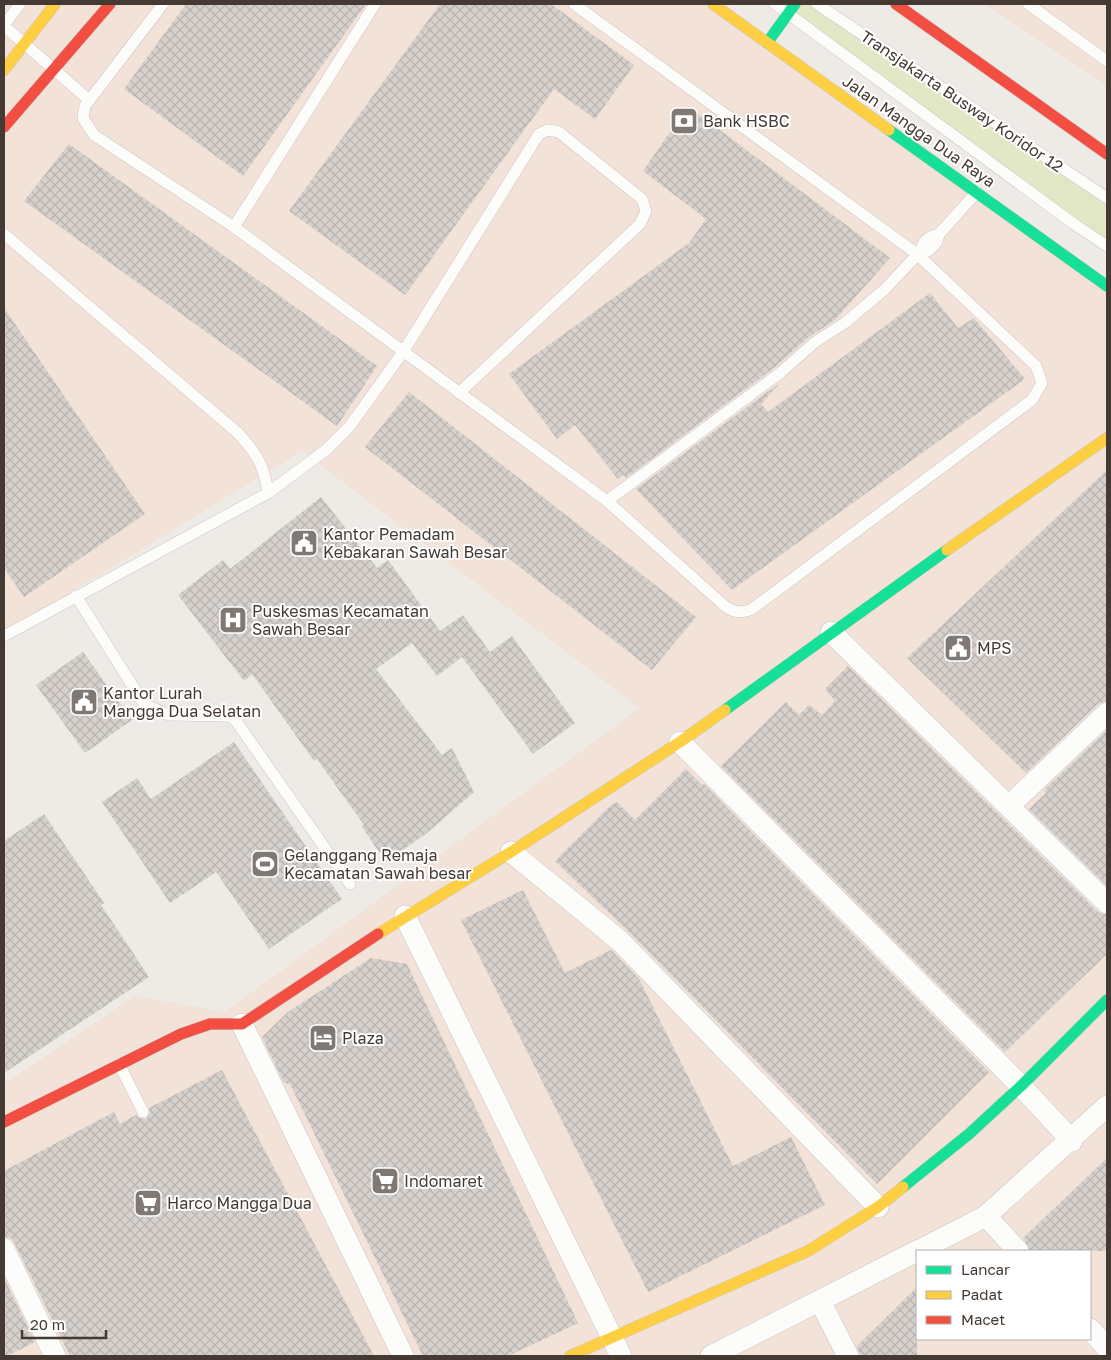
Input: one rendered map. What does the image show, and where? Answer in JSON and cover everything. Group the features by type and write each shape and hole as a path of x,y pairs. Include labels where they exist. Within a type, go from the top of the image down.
{"street":[{"path":"4,70 56,4"},
{"path":"4,127 58,71 110,4"},
{"name":"Jalan Mangga Dua Raya","path":"713,4 1107,286"},
{"path":"896,4 917,13 1107,154"},
{"path":"766,43 791,8"},
{"path":"4,1122 181,1034 210,1024 242,1024 405,916 511,852 680,742 831,632 1107,438"},
{"path":"831,632 1107,903"},
{"path":"1010,806 1107,713"},
{"path":"680,742 1021,1086 1072,1141"},
{"path":"511,852 620,941 878,1207"},
{"path":"405,916 616,1347"},
{"path":"570,1356 616,1347 808,1250 878,1207 943,1157 1021,1086 1107,1000"},
{"path":"242,1024 403,1356"},
{"path":"919,1250 986,1216 1072,1141 1107,1106"},
{"path":"986,1216 1017,1250"},
{"path":"4,1250 49,1355"},
{"path":"711,1356 916,1252"},
{"path":"820,1301 848,1356"},
{"path":"1091,1330 1107,1348"}],"lane":[{"path":"20,4 4,25 58,71 60,82 77,98 86,98"},
{"path":"163,4 86,98 84,118 94,135 234,227 607,502 726,607 734,612 743,612 752,609 1032,400 1042,383 1036,366 919,252 574,4"},
{"path":"234,227 375,4"},
{"name":"Transjakarta Busway Koridor 12","path":"775,4 791,8 1074,224 1107,246"},
{"name":"Transjakarta Busway Koridor 12","path":"817,4 1107,198"},
{"path":"1028,4 1107,61"},
{"path":"4,635 268,493 326,450 350,426 403,352 539,134 548,130 559,132 642,199 646,211 640,224 459,393"},
{"path":"607,502 780,373 814,343 846,322 884,290 919,252 922,245 931,235 941,232 977,192"},
{"path":"4,234 238,433 256,453 265,473 268,493"},
{"path":"76,596 144,704 170,715 226,716 232,717 236,721 350,884"},
{"path":"119,1064 143,1112"}],"shaded area":[{"path":"4,4 718,4 1107,285 1107,1356 4,1356 4,1084 135,996 225,1012 640,708 302,451 4,633"},
{"path":"984,4 1107,4 1107,86"}],"green space":[{"path":"775,4 817,4 1107,198 1107,246"}],"building":[{"path":"186,4 366,4 243,176 124,89"},
{"path":"440,4 551,4 634,65 595,119 554,89 405,295 289,211"},
{"path":"688,106 890,258 835,320 809,337 775,367 626,478 624,475 618,479 575,425 557,439 509,374 689,243 706,219 643,171"},
{"path":"69,144 377,366 337,426 24,201"},
{"path":"930,293 958,328 974,318 1025,379 732,590 636,489 781,382 761,404 768,412"},
{"path":"4,308 145,514 24,597 4,568"},
{"path":"409,392 696,617 652,670 365,447"},
{"path":"1107,470 1107,701 1098,704 1026,773 907,658"},
{"path":"321,497 377,568 388,560 440,631 463,615 490,652 512,636 575,723 533,754 462,657 437,676 412,643 376,669 442,755 452,748 474,792 427,833 386,862 362,827 364,825 317,759 314,761 252,674 244,681 178,595 223,560 230,569"},
{"name":"Kantor Lurah Mangga Dua Selatan","path":"83,652 132,720 85,753 36,685"},
{"path":"848,666 1098,912 1107,915 1107,954 1005,1052 721,766 786,702 799,715 809,705 822,715 835,701 825,689"},
{"path":"1107,730 1107,886 1029,809 1046,793 1044,790"},
{"name":"Gelanggang Remaja Kecamatan Sawah besar","path":"234,742 342,899 269,949 216,872 170,903 102,802 137,778 151,799"},
{"path":"686,769 702,785 704,784 989,1072 877,1184 629,932 555,861 611,805 617,802 635,820"},
{"path":"44,814 104,903 101,905 149,977 4,1073 4,841"},
{"path":"523,890 565,973 611,950 639,979 733,1166 791,1137 825,1205 648,1292 461,920"},
{"path":"371,958 407,964 578,1323 508,1356 423,1356 290,1084 284,1083 262,1037 288,1012"},
{"name":"Harco Mangga Dua","path":"222,1070 374,1356 70,1356 15,1244 11,1238 4,1237 4,1171 114,1112 120,1124 136,1115 139,1118 146,1119 150,1113 149,1108"},
{"path":"1107,1158 1107,1251 1029,1250 1023,1238"},
{"path":"4,1278 35,1342 7,1356 4,1356"},
{"path":"916,1288 917,1356 860,1356 857,1346"}],"traffic: fast":[{"path":"767,43 795,4"},
{"path":"889,130 1107,286"},
{"path":"725,710 947,550"},
{"path":"903,1187 969,1134 1021,1086 1107,1000"}],"traffic: slow":[{"path":"4,70 55,4"},
{"path":"713,4 889,130"},
{"path":"947,550 1107,438"},
{"path":"378,934 511,852 680,742 725,710"},
{"path":"570,1356 808,1251 878,1207 903,1187"}],"traffic: jam":[{"path":"4,127 110,4"},
{"path":"896,4 1107,154"},
{"path":"4,1122 181,1034 210,1024 242,1024 378,934"}],"place":[{"name":"Bank HSBC","path":"684,121"},
{"name":"Kantor Pemadam Kebakaran Sawah Besar","path":"304,543"},
{"name":"Puskesmas Kecamatan Sawah Besar","path":"233,620"},
{"name":"MPS","path":"958,648"},
{"name":"Kantor Lurah Mangga Dua Selatan","path":"84,702"},
{"name":"Gelanggang Remaja Kecamatan Sawah besar","path":"265,864"},
{"name":"Plaza","path":"323,1038"},
{"name":"Indomaret","path":"385,1181"},
{"name":"Harco Mangga Dua","path":"148,1203"}]}
